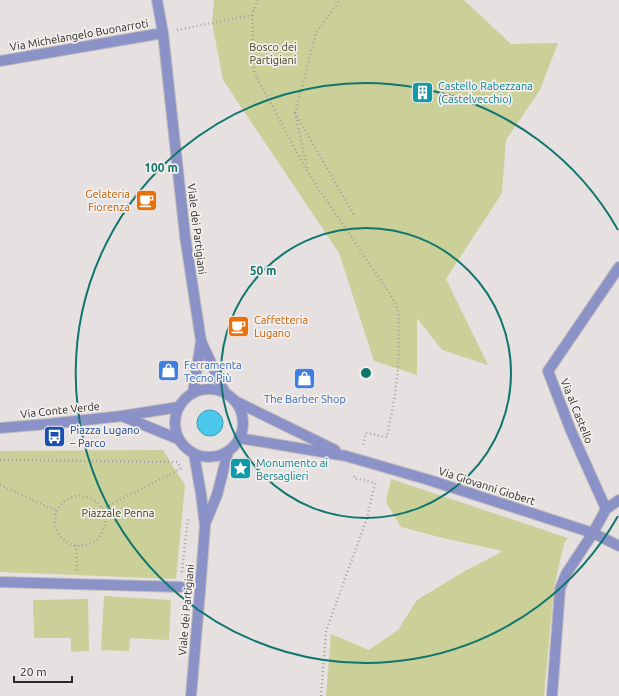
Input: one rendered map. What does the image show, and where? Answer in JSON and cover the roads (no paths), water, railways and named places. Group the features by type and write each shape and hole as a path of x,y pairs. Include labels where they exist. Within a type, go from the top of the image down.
{"street":[{"name":"Viale dei Partigiani","path":"157,0 185,236 201,341 225,394"},
{"name":"Via Michelangelo Buonarroti","path":"0,61 162,33"},
{"name":"Via al Castello","path":"606,509 571,431 548,371 619,267"},
{"name":"Viale dei Partigiani","path":"194,393 201,341"},
{"path":"203,390 214,390 225,394 234,401 241,411 243,422 242,433 236,444 228,452 217,457 206,457 194,454 185,448 178,439 175,428 179,406 185,399 194,393 203,390"},
{"name":"Via Giovanni Giobert","path":"234,401 346,456"},
{"name":"Via Conte Verde","path":"0,428 122,416 179,406"},
{"name":"Via Conte Verde","path":"122,416 178,439"},
{"name":"Via Giovanni Giobert","path":"239,438 346,456 429,480 593,533 619,546"},
{"name":"Viale dei Partigiani","path":"205,526 217,495 228,452"},
{"name":"Viale dei Partigiani","path":"191,696 205,526 194,454"},
{"path":"552,696 560,588 566,574 593,533 606,509 619,500"},
{"path":"0,582 181,587"}],"water":[{"path":"210,410 219,414 223,423 219,432 210,436 201,432 197,423 201,414"}],"place":[{"name":"Castello Rabezzana (Castelvecchio)","path":"423,92"},
{"name":"Gelateria Fiorenza","path":"146,200"},
{"name":"Caffetteria Lugano","path":"239,326"},
{"name":"Ferramenta Tecno Più","path":"168,371"},
{"name":"The Barber Shop","path":"305,379"},
{"name":"Piazza Lugano – Parco","path":"54,436"},
{"name":"Monumento ai Bersaglieri","path":"241,469"}],"park label":[{"name":"Bosco dei Partigiani","path":"273,53"},
{"name":"Piazzale Penna","path":"118,513"}]}
